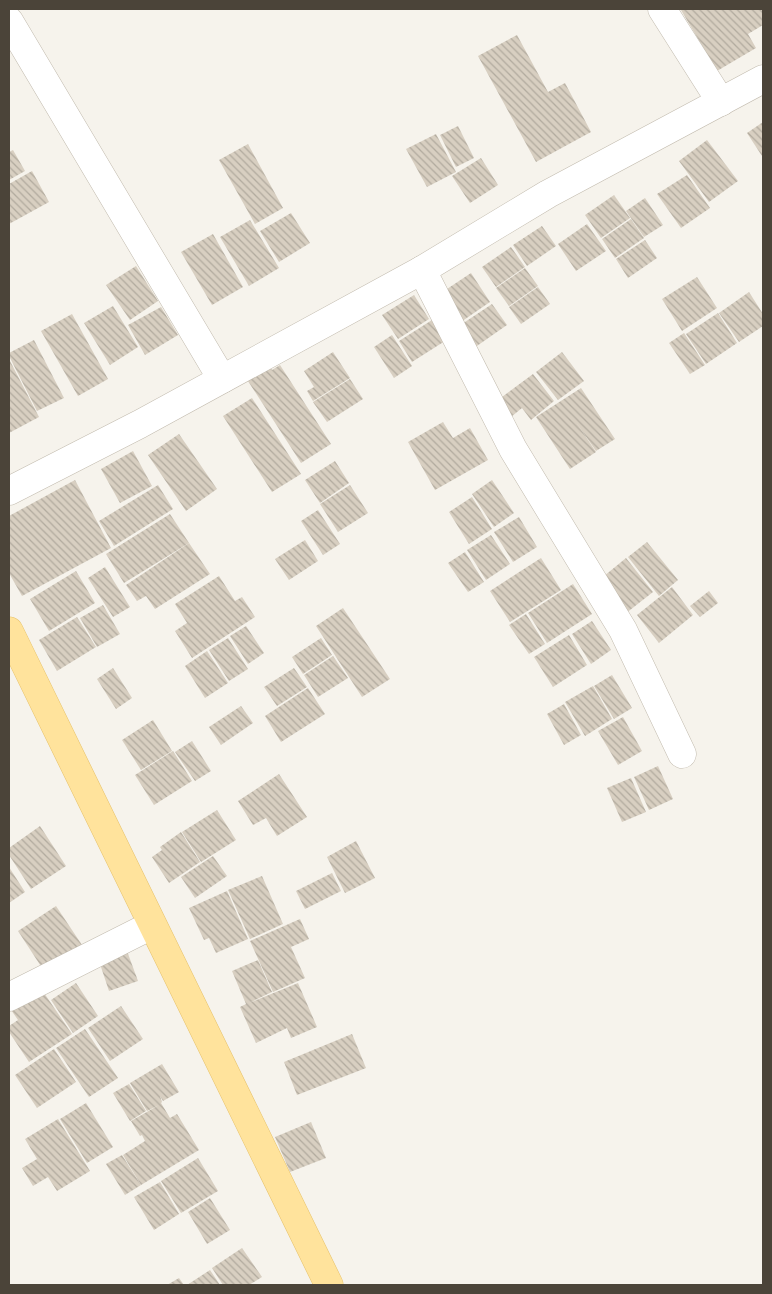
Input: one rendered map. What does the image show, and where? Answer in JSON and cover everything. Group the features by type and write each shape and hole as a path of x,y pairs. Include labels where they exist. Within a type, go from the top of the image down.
{"main road":[{"path":"9,631 329,1285"}],"street":[{"path":"662,9 721,102"},
{"path":"9,21 222,378"},
{"path":"9,491 140,424 422,270 548,194 763,79"},
{"path":"422,270 513,449 623,630 682,754"},
{"path":"9,997 152,925"}],"building":[{"path":"682,9 763,9 763,25 748,34 756,48 717,71"},
{"path":"517,35 548,92 565,83 591,132 536,162 478,56"},
{"path":"763,122 763,155 762,156 747,133"},
{"path":"458,126 474,158 456,167 440,135"},
{"path":"436,134 456,172 427,187 406,149"},
{"path":"707,140 738,181 709,202 679,161"},
{"path":"248,144 283,208 255,224 219,160"},
{"path":"13,150 25,171 9,180 9,152"},
{"path":"481,158 498,185 470,203 452,176"},
{"path":"32,171 49,202 9,224 9,184"},
{"path":"687,175 710,208 681,228 657,194"},
{"path":"614,195 630,218 601,238 585,215"},
{"path":"645,198 663,225 644,237 626,211"},
{"path":"291,213 310,243 279,262 260,231"},
{"path":"631,219 644,238 615,258 602,239"},
{"path":"250,220 279,268 249,286 220,237"},
{"path":"587,224 606,251 576,271 558,244"},
{"path":"542,226 556,246 527,266 513,245"},
{"path":"213,234 243,287 212,305 181,252"},
{"path":"645,240 657,258 628,278 616,259"},
{"path":"511,247 525,267 496,287 482,267"},
{"path":"136,266 158,301 130,320 106,285"},
{"path":"525,268 538,286 509,306 496,288"},
{"path":"471,273 490,302 458,324 438,295"},
{"path":"697,277 717,308 682,331 662,299"},
{"path":"538,287 550,304 521,324 509,307"},
{"path":"749,292 763,314 763,326 739,342 719,313"},
{"path":"414,295 429,319 398,339 382,315"},
{"path":"492,304 507,325 474,348 459,326"},
{"path":"113,306 138,347 110,365 84,323"},
{"path":"161,307 178,335 145,355 128,325"},
{"path":"718,313 737,343 706,364 686,334"},
{"path":"72,314 108,379 78,396 41,331"},
{"path":"432,320 445,341 412,362 399,341"},
{"path":"684,333 705,365 690,374 669,343"},
{"path":"392,335 412,366 394,378 374,347"},
{"path":"34,340 64,398 37,411 9,356 9,353"},
{"path":"333,352 350,378 313,401 307,391 314,387 304,371"},
{"path":"562,352 584,381 558,400 536,372"},
{"path":"9,359 39,417 9,433"},
{"path":"268,364 272,370 280,365 331,444 301,463 246,378"},
{"path":"533,374 554,401 531,420 522,408 511,417 498,400"},
{"path":"350,379 363,399 327,422 313,402"},
{"path":"581,388 615,439 596,451 576,422 596,452 570,469 536,417"},
{"path":"252,398 301,474 272,492 223,416"},
{"path":"443,422 453,438 470,428 488,460 435,490 408,442"},
{"path":"179,434 217,489 186,511 148,455"},
{"path":"133,451 152,486 120,503 101,469"},
{"path":"335,461 349,483 320,503 305,480"},
{"path":"75,480 111,548 22,596 9,573 9,516"},
{"path":"492,480 514,513 494,527 472,494"},
{"path":"158,485 173,509 114,546 99,521"},
{"path":"350,485 368,513 338,532 320,504"},
{"path":"472,497 492,529 469,544 449,512"},
{"path":"318,510 340,544 323,555 301,521"},
{"path":"170,514 189,543 124,583 106,554"},
{"path":"519,517 537,547 513,562 494,532"},
{"path":"491,535 510,564 486,580 467,550"},
{"path":"305,540 318,561 289,580 275,559"},
{"path":"647,542 678,580 659,596 628,557"},
{"path":"189,543 210,574 155,609 146,596 137,601 126,585"},
{"path":"465,552 484,582 468,592 448,563"},
{"path":"541,558 561,590 510,622 490,591"},
{"path":"626,558 653,592 625,614 598,581"},
{"path":"105,567 130,607 113,617 88,578"},
{"path":"76,571 95,603 49,631 30,599"},
{"path":"219,576 235,601 242,597 255,617 192,658 175,631 187,623 175,604"},
{"path":"573,584 592,614 547,643 528,613"},
{"path":"672,587 693,615 659,643 637,615"},
{"path":"709,591 718,603 700,617 690,606"},
{"path":"103,605 120,634 97,647 80,618"},
{"path":"343,608 390,679 362,697 316,626"},
{"path":"526,614 545,644 529,654 509,625"},
{"path":"77,617 96,647 57,671 39,640"},
{"path":"592,621 611,650 591,664 572,634"},
{"path":"246,626 264,653 248,664 230,636"},
{"path":"569,635 587,665 553,687 534,657"},
{"path":"228,638 248,669 229,681 209,650"},
{"path":"321,638 332,655 303,674 292,657"},
{"path":"207,651 228,683 205,698 185,666"},
{"path":"333,656 348,678 318,697 304,675"},
{"path":"113,668 132,698 116,709 97,679"},
{"path":"294,668 307,687 277,706 264,687"},
{"path":"612,675 632,708 614,719 594,686"},
{"path":"593,686 612,719 585,736 565,702"},
{"path":"308,688 325,714 281,742 265,716"},
{"path":"564,704 581,735 564,745 547,714"},
{"path":"241,706 253,723 221,745 209,727"},
{"path":"623,717 642,751 618,765 598,731"},
{"path":"153,720 172,751 141,770 122,740"},
{"path":"192,741 211,771 195,781 175,752"},
{"path":"173,751 192,781 154,805 135,775"},
{"path":"658,766 673,799 649,810 634,777"},
{"path":"279,774 307,817 277,836 266,818 253,825 238,801"},
{"path":"631,778 646,812 622,822 607,788"},
{"path":"217,810 236,840 201,862 182,832"},
{"path":"40,826 66,866 31,889 9,855 9,848"},
{"path":"181,832 200,862 169,883 152,857 162,850 160,847"},
{"path":"356,841 375,878 345,893 327,857"},
{"path":"213,856 227,876 195,898 181,877"},
{"path":"9,867 25,892 9,903"},
{"path":"332,873 341,891 305,909 296,891"},
{"path":"262,876 283,924 250,939 228,890"},
{"path":"227,891 248,939 216,953 209,938 204,940 189,908"},
{"path":"56,906 84,948 46,974 18,931"},
{"path":"300,919 309,939 291,947 305,978 273,992 250,941"},
{"path":"127,951 138,981 109,991 99,961"},
{"path":"258,960 272,992 249,1003 298,983 317,1027 291,1038 287,1028 256,1043 240,1007 246,1004 232,971"},
{"path":"76,983 98,1016 73,1033 51,1000"},
{"path":"40,987 72,1034 29,1062 9,1032 9,1026 18,1020 9,1007"},
{"path":"121,1006 143,1039 110,1061 88,1028"},
{"path":"85,1029 118,1078 89,1097 56,1048"},
{"path":"352,1034 366,1068 297,1095 284,1062"},
{"path":"54,1049 76,1082 37,1108 15,1075"},
{"path":"162,1064 179,1092 163,1101 160,1096 161,1103 170,1118 177,1114 199,1150 141,1185 123,1155 145,1141 131,1121 159,1105 147,1111 130,1083"},
{"path":"129,1084 146,1111 130,1121 113,1093"},
{"path":"86,1103 113,1147 87,1163 60,1119"},
{"path":"58,1119 90,1171 57,1191 48,1177 33,1186 22,1168 37,1159 25,1139"},
{"path":"311,1122 326,1158 290,1172 275,1137"},
{"path":"122,1155 141,1185 125,1195 106,1164"},
{"path":"198,1158 218,1191 181,1213 161,1181"},
{"path":"160,1182 179,1214 154,1230 134,1197"},
{"path":"210,1198 230,1230 207,1244 188,1212"},
{"path":"242,1248 262,1277 249,1285 223,1285 212,1268"},
{"path":"210,1270 220,1285 187,1285"},
{"path":"179,1278 184,1285 167,1285"}]}
